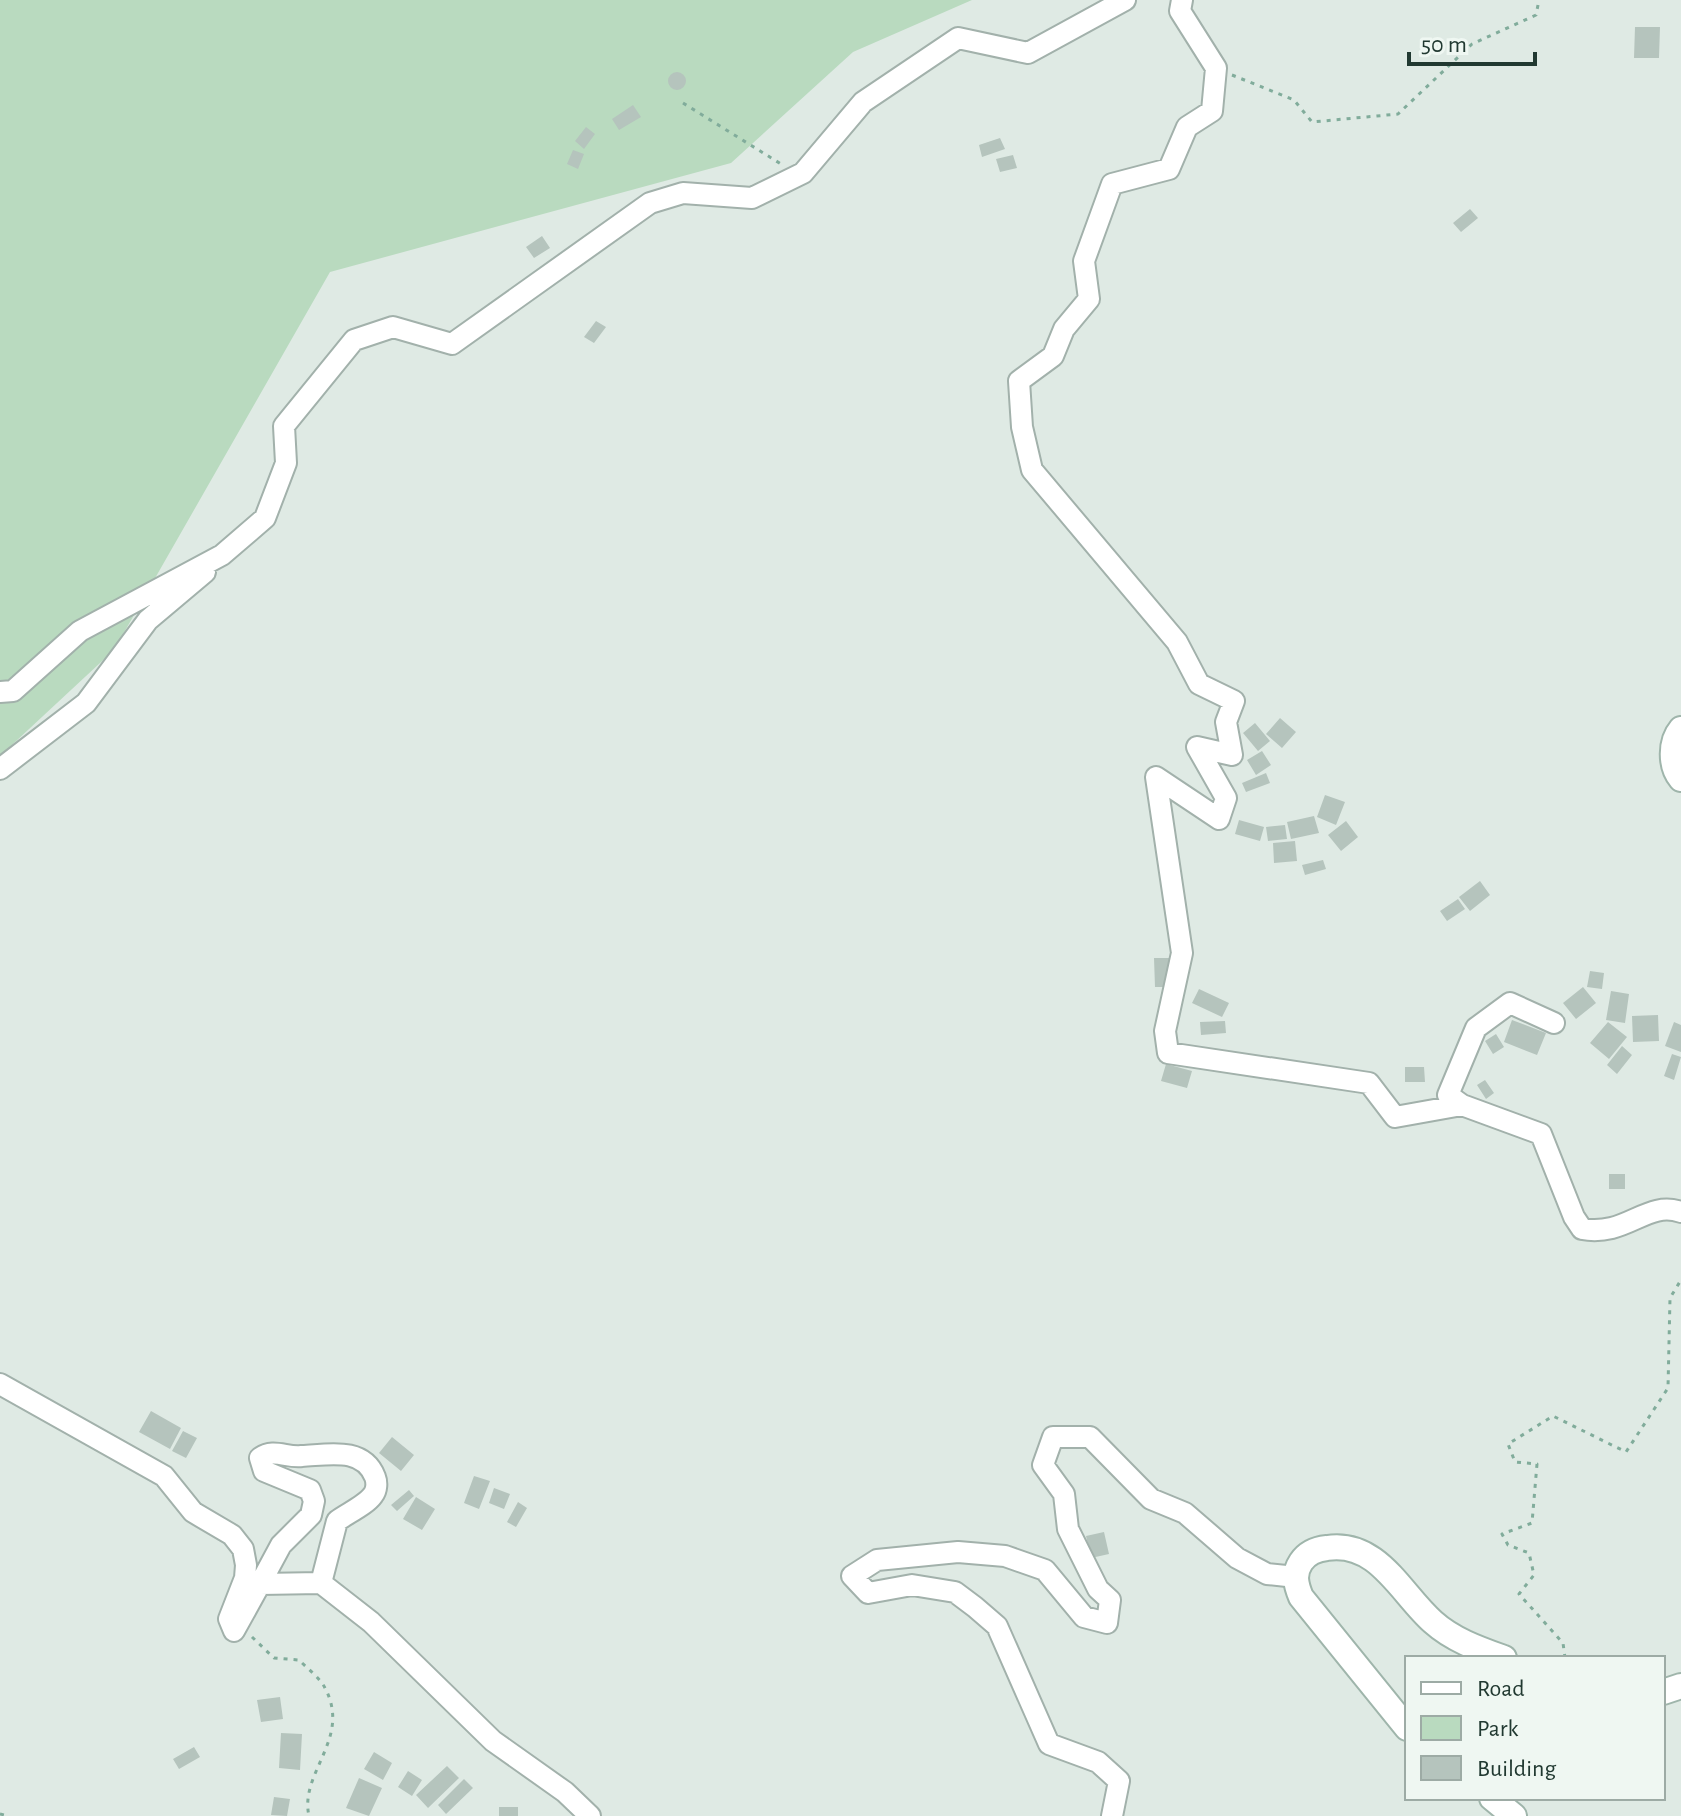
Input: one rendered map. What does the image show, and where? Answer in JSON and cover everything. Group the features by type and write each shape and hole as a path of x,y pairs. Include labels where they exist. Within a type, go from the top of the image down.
{"main road":[{"path":"1681,729 1673,749 1673,764 1681,779"},
{"path":"1405,1726 1301,1597 1296,1577 1300,1563 1310,1553 1337,1546 1351,1548 1389,1571 1432,1622 1466,1644 1499,1656"},
{"path":"1494,1800 1514,1816"}],"street":[{"path":"0,769 86,703 148,620 265,518 286,463 284,426 354,340 393,327 452,344 650,203 683,193 752,198 803,173 863,102 958,38 1028,53 1125,0"},
{"path":"1182,0 1180,11 1216,68 1212,111 1187,127 1169,169 1112,184 1084,261 1089,299 1064,329 1053,356 1019,381 1022,427 1032,470 1177,642 1199,684 1234,701 1226,722 1232,755 1197,747 1226,798 1219,819 1156,777 1182,953 1165,1031 1168,1053 1369,1083 1395,1117 1462,1105"},
{"path":"0,692 13,691 80,631 222,555"},
{"path":"1554,1023 1510,1003 1476,1028 1448,1095 1462,1105 1541,1134 1582,1229 1603,1233 1622,1228 1648,1212 1669,1208 1681,1212"},
{"path":"0,1384 164,1476 193,1512 232,1535 243,1549 246,1565 229,1619 234,1631"},
{"path":"1112,1816 1119,1781 1098,1762 1049,1744 997,1626 955,1592 912,1585 868,1593 852,1576 877,1560 958,1552 1005,1556 1045,1570 1084,1617 1107,1623 1110,1600 1098,1589 1068,1529 1064,1494 1043,1465 1053,1437 1090,1437 1151,1499 1185,1513 1237,1558 1267,1574 1296,1577"},
{"path":"234,1631 281,1545 311,1515 314,1501 310,1490 264,1471 260,1458 277,1453 299,1457 348,1454 364,1462 375,1475 377,1486 373,1496 337,1521 321,1583"},
{"path":"260,1584 321,1583 371,1622 493,1741 565,1792 590,1816"}],"path":[{"path":"1216,68 1294,100 1312,122 1398,114 1472,44 1536,15 1539,0"},
{"path":"683,103 770,159 803,173"},
{"path":"1565,1656 1563,1643 1519,1594 1534,1575 1529,1553 1508,1545 1502,1534 1532,1523 1537,1464 1515,1462 1508,1444 1553,1416 1626,1452 1668,1388 1670,1298 1681,1280"},
{"path":"234,1631 249,1634 274,1658 299,1660 325,1689 334,1731 305,1801 309,1816"},
{"path":"0,1814 9,1816"}],"green space":[{"path":"0,0 972,0 853,52 731,163 330,272 114,650 0,756"}],"building":[{"path":"1635,27 1660,27 1659,58 1634,58"},
{"path":"677,72 686,81 677,90 668,81"},
{"path":"633,105 641,117 619,130 612,119"},
{"path":"586,127 595,134 584,149 575,141"},
{"path":"1000,138 1005,149 982,157 979,145"},
{"path":"573,150 584,154 578,169 567,164"},
{"path":"1013,155 1017,168 1000,172 996,159"},
{"path":"1470,209 1478,218 1461,232 1453,223"},
{"path":"542,236 550,248 534,258 526,247"},
{"path":"596,321 606,327 594,343 584,337"},
{"path":"1280,718 1296,732 1282,748 1266,734"},
{"path":"1255,723 1270,741 1258,751 1243,733"},
{"path":"1262,751 1271,765 1256,775 1247,760"},
{"path":"1266,773 1270,783 1246,792 1242,783"},
{"path":"1325,795 1345,802 1336,825 1317,817"},
{"path":"1314,816 1319,833 1291,839 1287,822"},
{"path":"1239,820 1264,827 1260,841 1235,834"},
{"path":"1346,821 1358,837 1341,851 1328,835"},
{"path":"1285,825 1287,839 1268,841 1266,827"},
{"path":"1295,841 1297,861 1274,863 1273,843"},
{"path":"1323,860 1326,869 1305,875 1302,865"},
{"path":"1480,881 1490,895 1470,911 1459,897"},
{"path":"1458,899 1465,909 1447,921 1440,911"},
{"path":"1154,958 1169,958 1170,987 1155,987"},
{"path":"1590,971 1604,973 1602,989 1587,987"},
{"path":"1583,987 1596,1003 1576,1019 1563,1003"},
{"path":"1199,989 1229,1003 1222,1017 1192,1003"},
{"path":"1611,991 1629,994 1625,1023 1606,1020"},
{"path":"1658,1015 1659,1041 1633,1042 1632,1016"},
{"path":"1512,1020 1546,1033 1537,1055 1504,1042"},
{"path":"1225,1021 1226,1033 1201,1035 1200,1022"},
{"path":"1608,1022 1627,1037 1609,1059 1590,1043"},
{"path":"1674,1022 1681,1025 1681,1052 1665,1046"},
{"path":"1496,1034 1504,1047 1493,1054 1485,1041"},
{"path":"1622,1046 1632,1055 1617,1074 1607,1065"},
{"path":"1672,1054 1681,1057 1674,1080 1664,1076"},
{"path":"1166,1064 1192,1071 1187,1088 1161,1081"},
{"path":"1405,1067 1424,1067 1425,1082 1405,1082"},
{"path":"1485,1080 1494,1093 1486,1099 1477,1085"},
{"path":"1609,1174 1625,1174 1625,1189 1609,1189"},
{"path":"151,1411 181,1428 170,1449 139,1432"},
{"path":"183,1431 197,1438 186,1458 172,1451"},
{"path":"392,1437 414,1455 401,1471 379,1453"},
{"path":"474,1476 490,1481 479,1509 464,1503"},
{"path":"494,1488 510,1494 504,1509 489,1503"},
{"path":"409,1490 414,1496 397,1511 391,1505"},
{"path":"416,1497 435,1509 422,1530 403,1519"},
{"path":"518,1502 527,1508 516,1527 507,1522"},
{"path":"1104,1532 1109,1554 1091,1558 1086,1536"},
{"path":"280,1697 283,1719 261,1722 257,1700"},
{"path":"281,1733 302,1734 300,1770 279,1768"},
{"path":"194,1747 200,1757 179,1769 173,1759"},
{"path":"374,1752 392,1763 383,1780 364,1769"},
{"path":"447,1766 459,1778 428,1808 416,1795"},
{"path":"408,1771 422,1780 412,1796 398,1787"},
{"path":"359,1778 382,1788 369,1816 346,1808"},
{"path":"464,1779 473,1788 446,1814 438,1805"},
{"path":"274,1797 290,1799 287,1816 271,1815"},
{"path":"499,1807 518,1807 518,1816 499,1816"}]}
